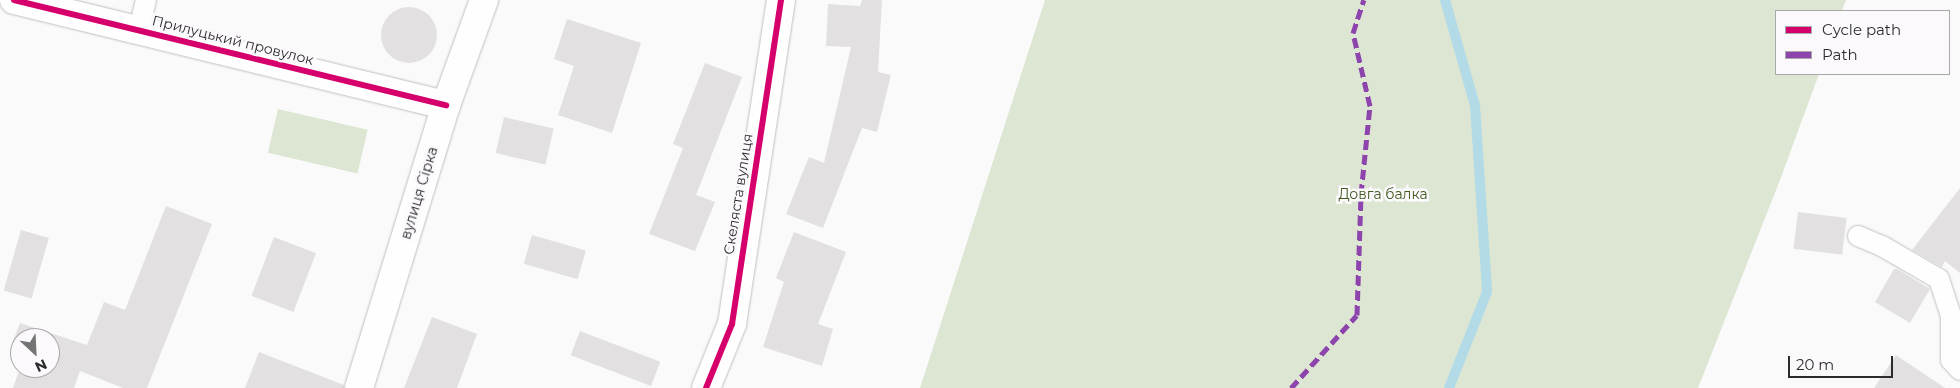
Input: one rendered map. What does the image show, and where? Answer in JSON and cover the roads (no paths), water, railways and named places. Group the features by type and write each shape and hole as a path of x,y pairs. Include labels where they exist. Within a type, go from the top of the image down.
{"street":[{"name":"Прилуцький провулок","path":"14,0 446,105"},
{"name":"вулиця Сірка","path":"359,388 446,105 484,0"},
{"name":"Скеляста вулиця","path":"706,388 732,324 781,0"}],"lane":[{"path":"139,30 146,0"},
{"path":"1858,236 1882,246 1939,279 1951,316 1951,360 1960,370"}],"waterway":[{"path":"1445,0 1475,105 1487,292 1449,388"}],"park label":[{"name":"Довга балка","path":"1383,194"}]}
